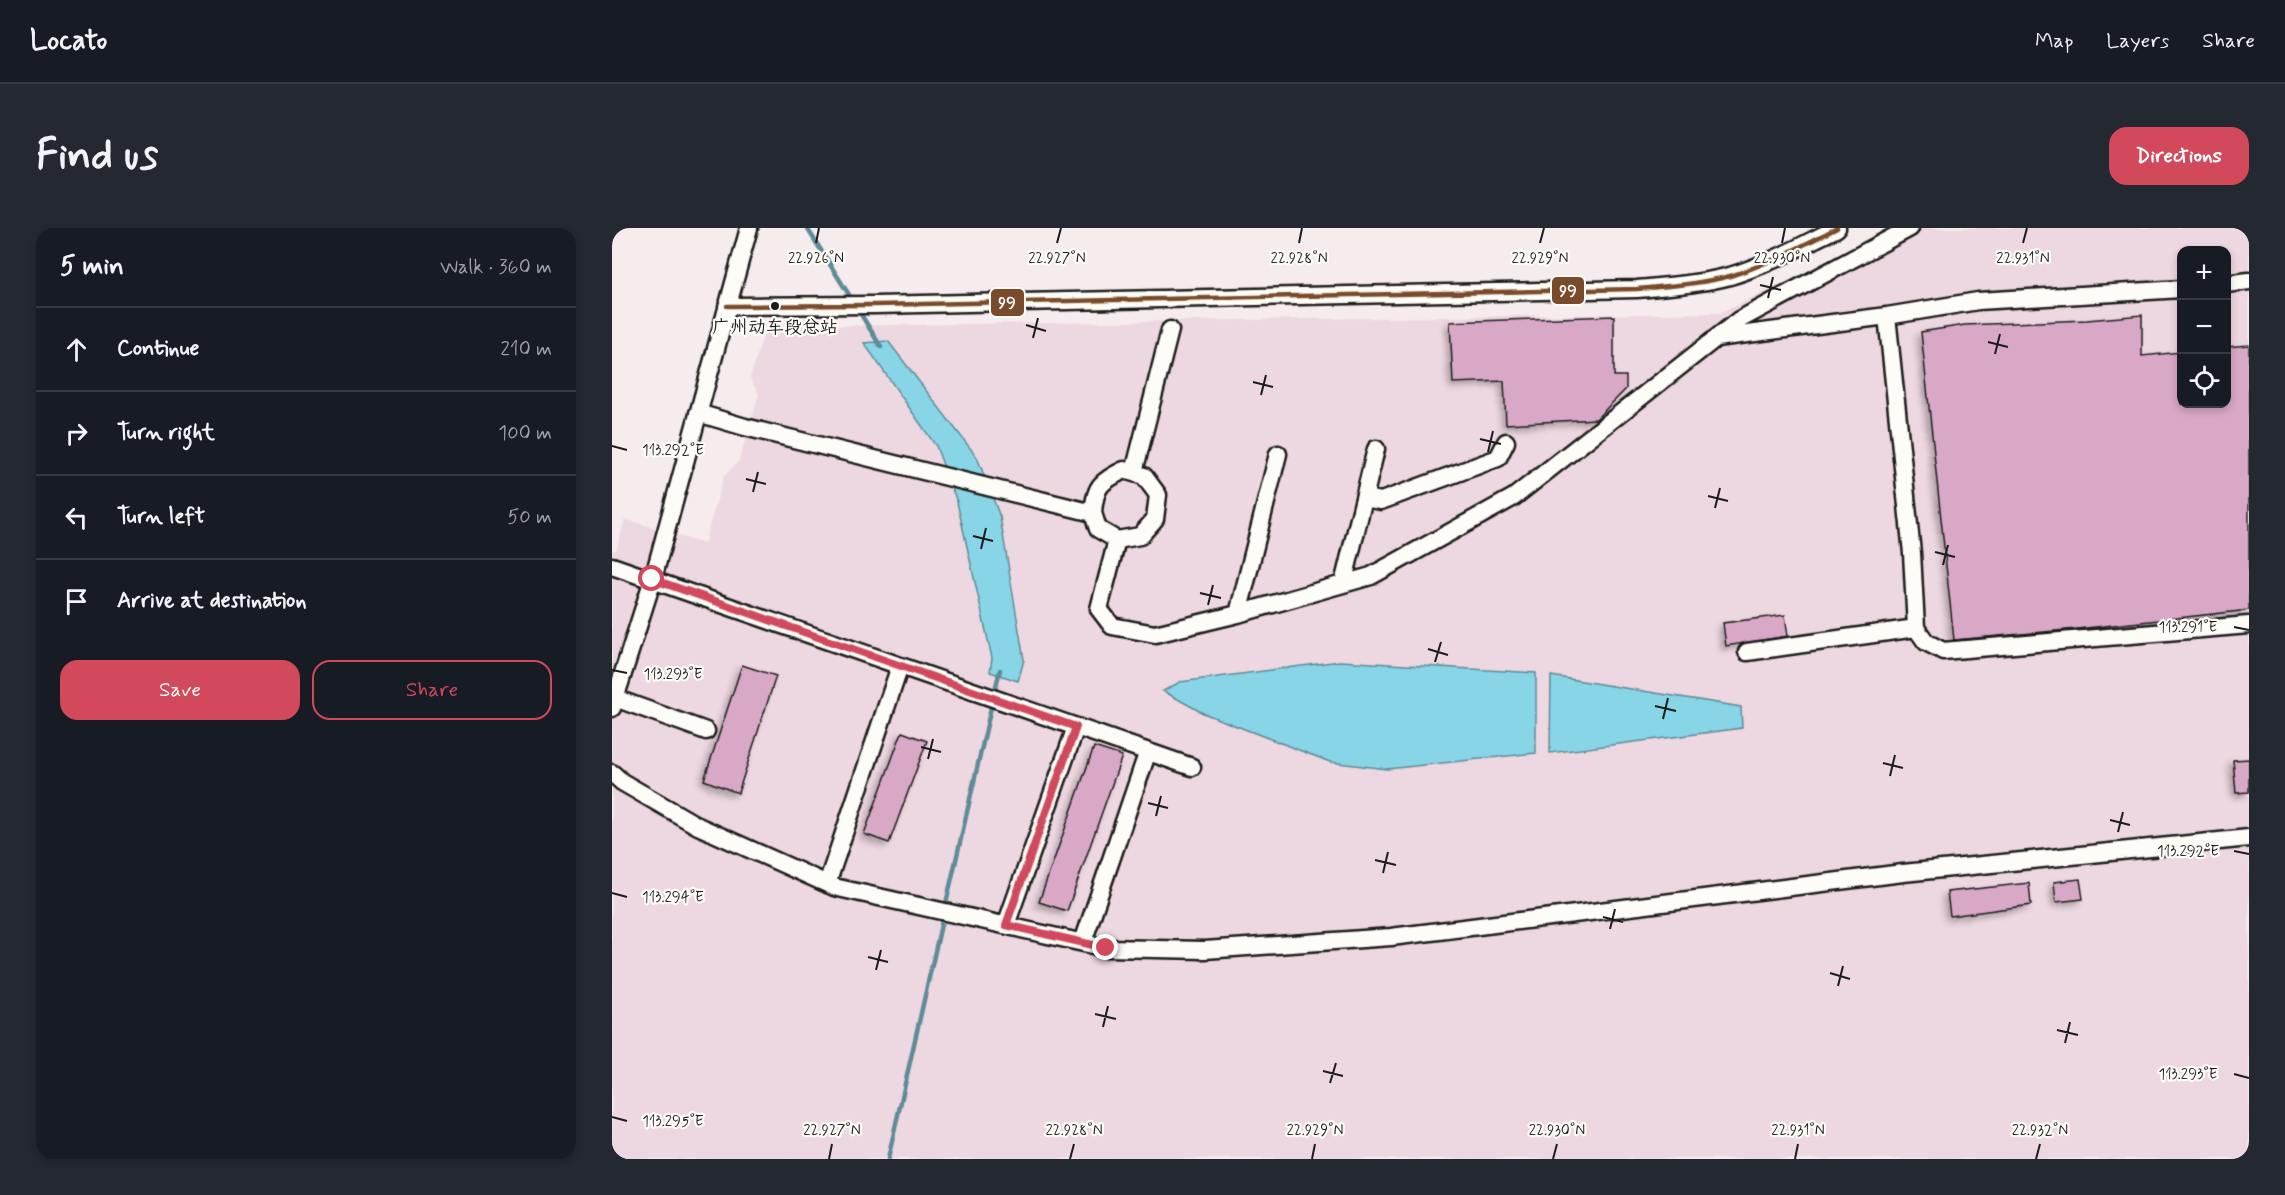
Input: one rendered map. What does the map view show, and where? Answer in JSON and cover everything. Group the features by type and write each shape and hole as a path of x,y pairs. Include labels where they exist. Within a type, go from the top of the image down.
{"street":[{"path":"706,731 613,702 652,579 749,228"},
{"path":"727,306 1637,289 1680,285 1731,276 1774,259 1837,228"},
{"path":"1117,540 1099,609 1112,626 1155,634 1238,614 1371,576 1514,497 1739,320 1910,228"},
{"path":"2231,283 2249,281"},
{"path":"1715,338 1887,316 1978,301 2177,290"},
{"path":"1887,316 1912,553 1916,628 1926,642 1943,651 2249,625"},
{"path":"1134,472 1170,330"},
{"path":"698,413 1093,513"},
{"path":"1364,498 1382,501 1498,458 1506,442"},
{"path":"1343,584 1376,449"},
{"path":"1238,614 1278,454"},
{"path":"1124,470 1134,472 1144,476 1158,495 1155,519 1140,536 1117,540 1098,529 1093,513 1094,494 1105,480 1124,470"},
{"path":"612,566 1192,767"},
{"path":"1747,652 1916,628"},
{"path":"827,884 900,666"},
{"path":"1006,925 1076,727"},
{"path":"1083,942 1146,757"},
{"path":"612,773 622,782 699,825 827,884 1106,948 1205,950 1391,937 1903,873 2249,838"}],"shaded area":[{"path":"1898,228 2249,228 2249,1159 612,1159 612,550 616,551 625,519 704,544 724,476 739,461 759,394 750,378 766,327 1721,313"}],"water":[{"path":"888,341 977,457 1000,517 1024,660 1018,681 990,672 992,658 957,502 936,446 864,343"},
{"path":"1340,661 1536,673 1536,753 1387,769 1330,762 1203,713 1163,691 1180,682"},
{"path":"1551,676 1741,707 1742,728 1550,753"}],"building":[{"path":"2142,315 2142,356 2177,352 2177,408 2231,408 2231,347 2249,345 2249,610 1954,640 1921,332 1965,325 2087,320"},
{"path":"1614,316 1614,376 1626,376 1626,389 1596,419 1506,424 1504,381 1453,383 1450,322"},
{"path":"1785,615 1788,636 1726,646 1723,623"},
{"path":"742,665 776,676 738,793 704,780"},
{"path":"902,732 927,741 889,843 864,834"},
{"path":"1094,747 1122,756 1067,911 1039,902"},
{"path":"2249,759 2249,792 2236,793 2233,760"},
{"path":"2080,879 2083,899 2056,902 2054,882"},
{"path":"2029,883 2031,905 1950,916 1947,892"}],"waterway":[{"path":"807,228 853,301"},
{"path":"857,308 881,347"},
{"path":"994,694 1000,670"},
{"path":"945,908 992,703"},
{"path":"888,1159 943,916"}],"transit line":[{"name":"99","path":"727,306 1637,289 1696,283 1730,276 1798,248 1837,228"}],"place":[{"name":"广州动车段总站","path":"775,306"}],"route":[{"path":"652,579 1076,727 1006,925 1106,948"}]}
